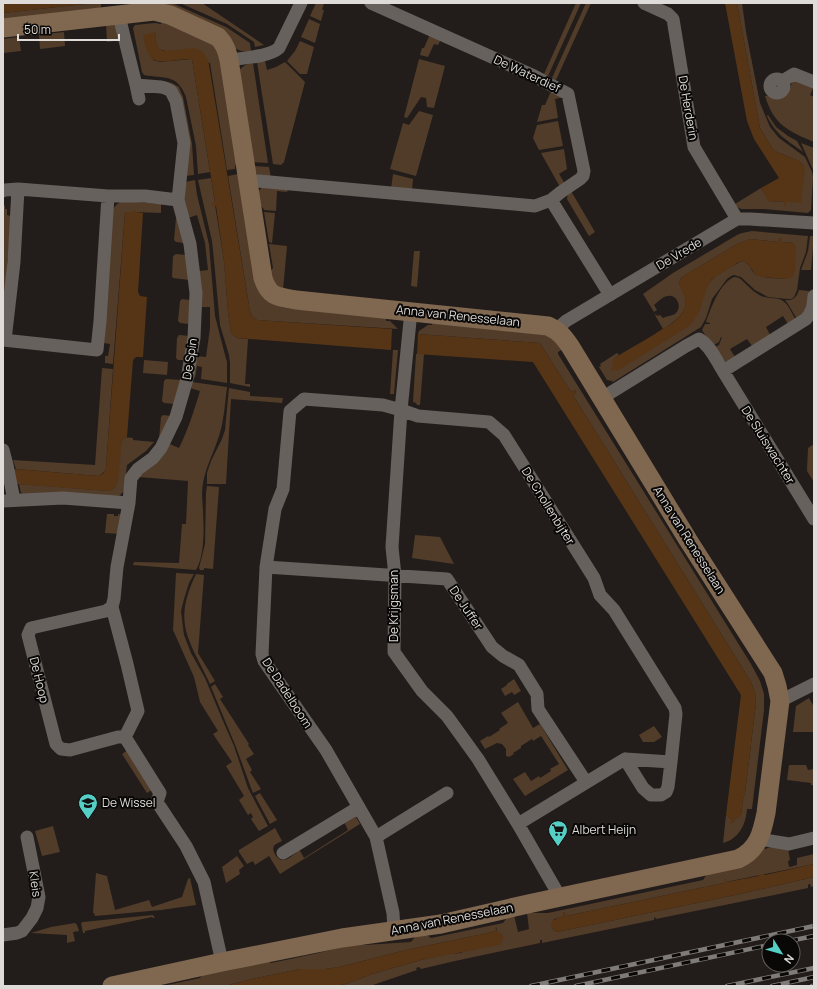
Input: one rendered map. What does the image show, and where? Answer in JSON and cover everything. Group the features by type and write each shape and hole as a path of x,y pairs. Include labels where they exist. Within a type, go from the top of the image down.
{"street":[{"name":"De Waterdief","path":"247,180 535,206 551,200 583,176 584,171 568,94 534,76 371,3"},
{"name":"De Herderin","path":"644,3 668,14 673,19 694,147 737,219"},
{"path":"229,60 268,55 276,51 279,48 298,4"},
{"name":"Anna van Renesselaan","path":"3,28 154,11 170,15 220,39 226,46 229,60 262,278 272,293 282,298 296,300 548,326 563,335 688,540 773,673 780,701 763,828 759,839 751,851 738,859 441,924 342,938 112,986"},
{"path":"119,16 139,99"},
{"path":"782,81 794,74 814,82"},
{"name":"De Spin","path":"129,503 131,478 138,469 153,458 161,448 176,417 187,379 194,338 196,293 190,244 178,200 184,143 176,101 171,91 165,88 136,85"},
{"path":"18,189 14,262 4,340 97,350 108,196"},
{"path":"3,191 18,189 108,196 145,196 178,200"},
{"path":"551,200 610,296"},
{"path":"737,219 814,223"},
{"name":"De Vrede","path":"556,330 566,321 737,219"},
{"path":"723,371 806,319 813,308 814,296"},
{"name":"De Krijgsman","path":"411,311 401,410 392,547 395,576 394,652 422,691 447,716 478,759 518,824 560,898"},
{"name":"De Sluiswachter","path":"602,398 699,339 709,349 814,519"},
{"name":"De Cnollenbijter","path":"266,566 275,509 283,489 290,411 304,399 383,406 418,416 489,422 504,435 594,578 600,595 614,610 675,708 676,714 671,762 666,792 661,795 651,795 643,788 625,759"},
{"path":"3,450 7,465 9,496 129,503 117,566 112,607 138,711 125,737 160,793 157,802 186,846 204,882 222,962"},
{"name":"De Juffer","path":"266,566 447,579 492,647 519,666 537,694 538,709 586,782"},
{"name":"De Dadelboom","path":"266,566 262,654 264,661 326,750 376,837 393,913 394,931"},
{"name":"De Hoop","path":"112,607 106,611 31,628 28,635 56,744 61,749 70,750 118,736 125,737"},
{"path":"780,701 814,684"},
{"path":"518,824 625,759 671,762"},
{"path":"376,837 447,792"},
{"path":"283,853 359,807"},
{"name":"Kleis","path":"3,935 22,931 32,918 37,908 39,897 27,837"},
{"path":"759,839 789,844 814,838"}],"shaded area":[{"path":"3,3 94,3 3,13"},
{"path":"101,3 99,10 3,21 3,13"},
{"path":"162,3 172,3 226,27 250,43 251,52 237,49 234,50 162,5"},
{"path":"180,3 202,3 264,45 255,47 254,42 227,24"},
{"path":"316,3 324,3 321,21 310,16"},
{"path":"576,3 581,3 548,76 544,74"},
{"path":"586,3 591,3 556,80 552,78"},
{"path":"725,3 737,3 760,128 772,148 777,152 799,161 804,166 805,170 801,203 786,202 786,206 784,206 784,202 768,201 761,188 779,178 754,139 747,121"},
{"path":"737,3 742,3 746,32 760,103 770,127 779,138 805,157 812,172 811,210 808,213 764,209 741,209 735,204 761,188 769,201 784,202 784,205 804,170 804,166 799,161 777,152 772,148 760,128"},
{"path":"309,19 320,24 315,43 301,37"},
{"path":"163,20 207,39 219,51 238,164 235,165 235,169 227,170 210,63 160,49 157,44 155,32 153,60 160,62 192,59 210,172 198,174 196,146 186,97 182,89 178,84 169,78 144,75 142,72 133,28 135,25 155,23 161,24"},
{"path":"106,23 116,26 120,40 107,42"},
{"path":"64,32 65,46 40,49 39,35"},
{"path":"155,32 158,45 163,51 195,48 202,51 208,59 252,316 257,320 392,329 391,350 237,338 231,333 224,261 216,206 212,206 212,203 215,202 192,59 159,61 153,59 149,55 143,35"},
{"path":"430,34 441,39 438,45 434,44 428,57 420,55 422,48 424,48"},
{"path":"19,37 21,51 3,53 3,39"},
{"path":"300,41 314,47 307,74 300,74 287,61 295,51"},
{"path":"419,59 445,66 434,108 427,107 426,98 421,97 407,118 404,117"},
{"path":"265,61 267,70 285,62 305,82 284,162 281,165 273,164 257,62"},
{"path":"250,63 253,63 268,163 252,162 238,70"},
{"path":"794,79 814,86 810,95 814,97 814,142 783,126 773,114 765,96 784,96 789,91"},
{"path":"163,81 172,83 179,87 183,97 192,144 194,175 185,176 188,138"},
{"path":"552,89 564,97 555,99 558,118 537,122 542,105 545,105"},
{"path":"419,111 433,115 416,176 390,169 403,123 409,125"},
{"path":"768,115 776,127 797,141 803,152 778,133 770,123 767,116"},
{"path":"558,121 563,146 539,150 533,138 537,125"},
{"path":"801,143 814,148 814,172"},
{"path":"564,149 567,169 559,174 565,184 560,187 541,153"},
{"path":"253,166 269,167 271,178 257,174"},
{"path":"238,174 276,305 284,308 386,317 386,321 390,321 398,329 257,320 252,316 228,176"},
{"path":"393,174 413,179 412,190 391,189"},
{"path":"211,178 215,203 212,203 215,205 224,261 231,333 237,338 248,339 245,384 250,384 250,387 230,383 229,355 220,325 212,241 198,180"},
{"path":"195,180 197,195 209,244 215,316 227,362 227,383 201,379 202,367 197,366 195,378 193,377 197,356 206,357 210,328 210,307 200,307 199,271 208,270 205,243 197,215 188,218 183,204 185,182"},
{"path":"262,187 288,190 287,192 277,191 276,211 264,210 259,204 258,192"},
{"path":"571,191 595,232 589,236 567,199 568,193"},
{"path":"124,201 161,204 161,213 135,212 133,210 133,212 125,212 113,364 105,363 105,356 108,356 110,344 104,343 113,209 116,205"},
{"path":"3,204 5,209 7,209 7,215 11,216 3,322"},
{"path":"133,210 143,213 138,292 140,296 147,297 143,357 136,357 133,360 127,437 124,437 122,441 118,482 113,490 109,491 3,483 3,468 99,476 105,471 125,212 133,212"},
{"path":"264,212 275,213 272,243 269,242"},
{"path":"176,218 184,243 176,242 174,240"},
{"path":"752,231 808,236 806,252 800,268 797,290 794,297 788,299 768,297 755,290 741,277 734,275 731,276 712,299 706,318 701,327 613,382 607,380 599,367 601,366 600,364 617,353 619,355 613,359 699,312 705,292 710,282 716,276 731,267 743,261 749,265 757,275 787,279 794,243 782,242 780,238 779,242 750,239 737,244 682,277 680,280 680,285 685,297 685,307 683,312 676,320 663,329 655,315 660,315 663,318 675,314 679,308 678,302 674,297 666,296 654,305 657,310 654,312 643,294 673,273 737,235"},
{"path":"810,236 814,236 811,270 801,270 808,251"},
{"path":"780,238 782,238 782,242 794,243 796,246 795,271 792,277 787,279 761,277 755,274 748,264 743,261 737,263 711,280 699,312 691,325 619,370 617,371 615,369 612,371 611,369 614,367 612,364 613,359 671,324 681,314 685,308 685,298 680,287 680,280 682,277 737,244 750,239 779,242"},
{"path":"269,244 287,246 283,290 275,283 270,272 273,268"},
{"path":"414,251 420,251 417,287 411,286"},
{"path":"176,254 186,255 189,280 173,278 172,276 173,256"},
{"path":"734,277 740,279 761,296 783,301 789,307 796,320 788,324 783,316 766,327 770,335 752,346 747,339 730,349 735,357 725,362 713,348 719,345 722,337 719,342 712,346 702,330 705,324 710,324 706,322 713,303 720,291 729,280"},
{"path":"799,290 809,291 808,308 797,319 785,300 794,298"},
{"path":"182,299 190,300 189,324 180,323 178,321 180,301"},
{"path":"433,321 547,333 563,349 558,352 558,354 751,664 760,681 764,694 764,710 752,809 747,809 741,830 729,841 723,843 726,815 733,823 734,820 741,815 745,793 756,703 755,692 751,682 573,395 576,392 575,390 571,392 540,343 418,334 419,331 428,325 432,325"},
{"path":"418,334 540,343 571,392 575,390 576,392 573,395 751,682 755,692 756,703 745,793 741,816 734,820 733,823 730,823 731,819 726,815 741,695 533,362 417,354"},
{"path":"179,335 189,336 185,360 178,360 176,358 177,338"},
{"path":"393,350 398,350 394,394 390,394"},
{"path":"416,354 424,354 420,405 413,402"},
{"path":"144,360 168,362 167,375 143,373"},
{"path":"102,368 113,369 105,471 99,476 16,469 13,460 95,465"},
{"path":"166,379 182,380 175,404 164,403 162,401 164,381"},
{"path":"192,382 227,387 221,430 202,486 204,533 202,553 196,570 133,565 134,562 179,563 182,524 186,524 188,481 139,477 170,444 179,448 200,391 190,388"},
{"path":"229,388 250,392 250,396 283,398 282,403 231,399 226,484 207,484 207,473 211,461 225,430"},
{"path":"163,415 171,416 159,439 161,417"},
{"path":"124,437 133,438 133,440 154,442 146,451 127,465 124,491 119,496 21,493 19,484 110,491"},
{"path":"814,444 814,482 807,471 808,448"},
{"path":"207,486 219,487 213,569 204,568 204,570 200,570 199,568 205,544"},
{"path":"107,514 114,514 114,516 118,516 118,514 122,515 122,534 105,533"},
{"path":"415,535 440,537 454,564 412,558"},
{"path":"176,573 194,574 189,583 181,611 184,635 191,653 205,678 234,746 248,788 268,826 259,831 251,819 253,817 251,813 248,815 239,800 244,796 226,766 232,762 213,734 218,731 200,702 194,677 173,630"},
{"path":"196,574 204,575 198,653 215,681 210,684 190,643 184,619 185,606 189,591"},
{"path":"514,679 521,691 514,695 512,692 505,696 501,689"},
{"path":"215,684 223,697 220,699 254,754 246,759 252,770 250,772 261,789 253,793 211,687"},
{"path":"809,698 814,707 814,732 793,732 796,706"},
{"path":"518,702 533,728 540,724 568,770 525,796 513,779 525,772 531,781 539,776 540,778 551,771 550,769 559,764 541,736 533,741 532,739 521,746 521,748 509,757 506,756 506,749 502,744 497,743 485,749 480,741 500,730 499,729 508,723 501,713"},
{"path":"654,726 662,737 654,742 643,742 639,735"},
{"path":"128,750 153,789 147,793 122,754"},
{"path":"789,765 806,765 808,770 814,769 814,785 811,785 811,783 787,780"},
{"path":"260,793 277,820 270,824 255,796"},
{"path":"351,817 356,817 360,824 280,874 269,856 255,865 253,861 247,864 239,852 239,850 275,828 282,841 273,848 277,857 281,860 285,860 299,849 304,858 348,830 344,822"},
{"path":"53,826 60,852 42,856 35,831"},
{"path":"774,846 788,849 790,860 788,861 789,867 797,865 797,858 814,854 814,864 726,882 724,879 724,883 566,916 566,912 563,912 564,916 554,919 552,928 557,932 814,877 814,886 811,887 809,884 808,888 656,919 655,917 654,920 542,943 542,940 540,940 540,943 421,969 419,967 416,968 417,970 370,986 332,986 346,984 372,974 421,960 448,954 461,953 497,931 496,927 495,931 488,933 406,950 339,967 325,969 300,969 225,986 163,986 200,978 204,972 266,960 271,963 360,942 364,945 411,942 415,937 427,935 431,938 503,923 506,919 514,915 518,932 529,929 527,913 548,913 703,880 707,874 764,848"},
{"path":"237,856 244,866 239,870 240,874 226,883 222,867"},
{"path":"814,864 814,877 557,932 551,926 554,920 564,916 563,912 566,912 566,916 724,883 724,879 727,882"},
{"path":"96,873 107,876 115,910 149,900 152,907 182,897 188,879 190,878 196,905 95,916 93,913"},
{"path":"153,915 155,918 152,917 85,931 85,933 83,933 81,923 83,922"},
{"path":"75,923 79,931 73,932 75,941 67,943 67,935 31,933 51,927"},
{"path":"496,927 496,930 501,933 504,938 500,945 421,960 372,974 346,984 332,986 225,986 300,969 325,969 339,967 406,950 488,933 495,931 494,928"}],"railway":[{"path":"531,986 814,926"},
{"path":"801,939 814,936"},
{"path":"576,986 761,947"},
{"path":"727,986 814,968"},
{"path":"772,986 814,977"}],"place":[{"name":"De Wissel","path":"88,820"},
{"name":"Albert Heijn","path":"558,847"}]}
